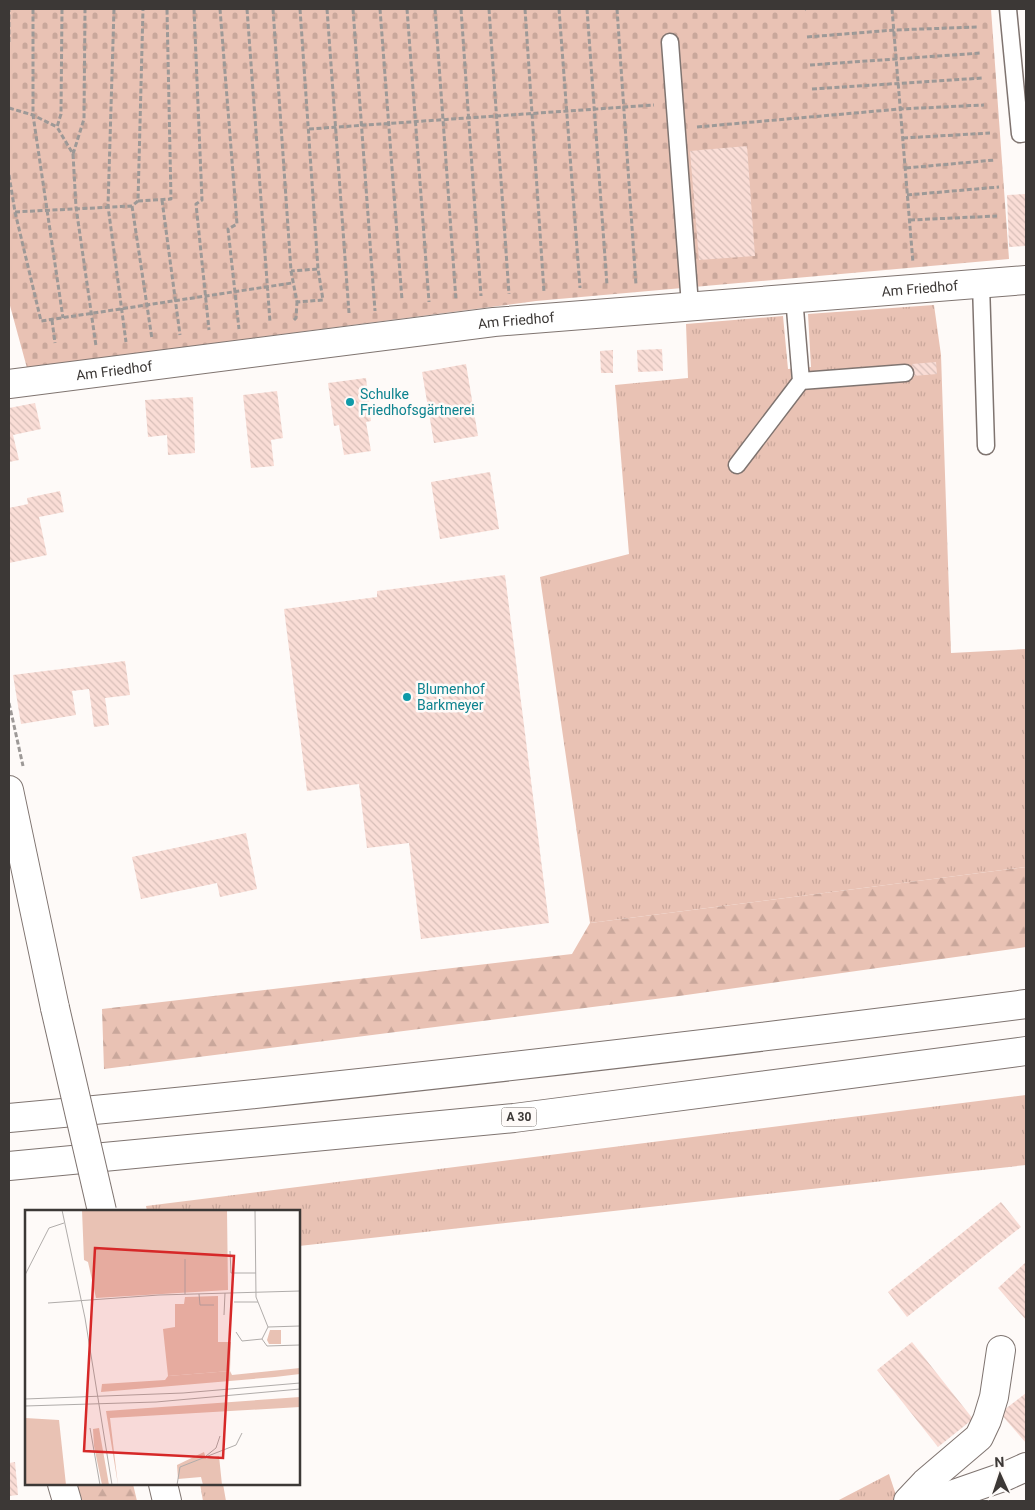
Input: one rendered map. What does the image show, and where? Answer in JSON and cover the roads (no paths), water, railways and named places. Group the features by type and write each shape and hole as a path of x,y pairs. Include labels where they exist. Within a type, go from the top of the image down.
{"main road":[{"name":"Am Friedhof","path":"9,384 283,339 690,305 1026,280"},
{"path":"9,790 42,952 102,1210"},
{"path":"9,1118 293,1092 714,1044 1026,1004"},
{"name":"A 30","path":"9,1166 514,1118 1026,1051"},
{"path":"908,1501 925,1483 979,1437 987,1420 994,1397 1000,1350"},
{"path":"934,1501 1006,1476 1026,1467"},
{"path":"62,1485 67,1501"},
{"path":"163,1485 167,1501"}],"lane":[{"path":"1008,9 1020,134 1026,133"},
{"path":"670,42 690,305"},
{"path":"981,284 986,446"},
{"path":"737,465 801,381 794,298"},
{"path":"801,381 905,373"}],"place":[{"name":"Schulke Friedhofsgärtnerei","path":"350,402"},
{"name":"Blumenhof Barkmeyer","path":"407,697"}]}
